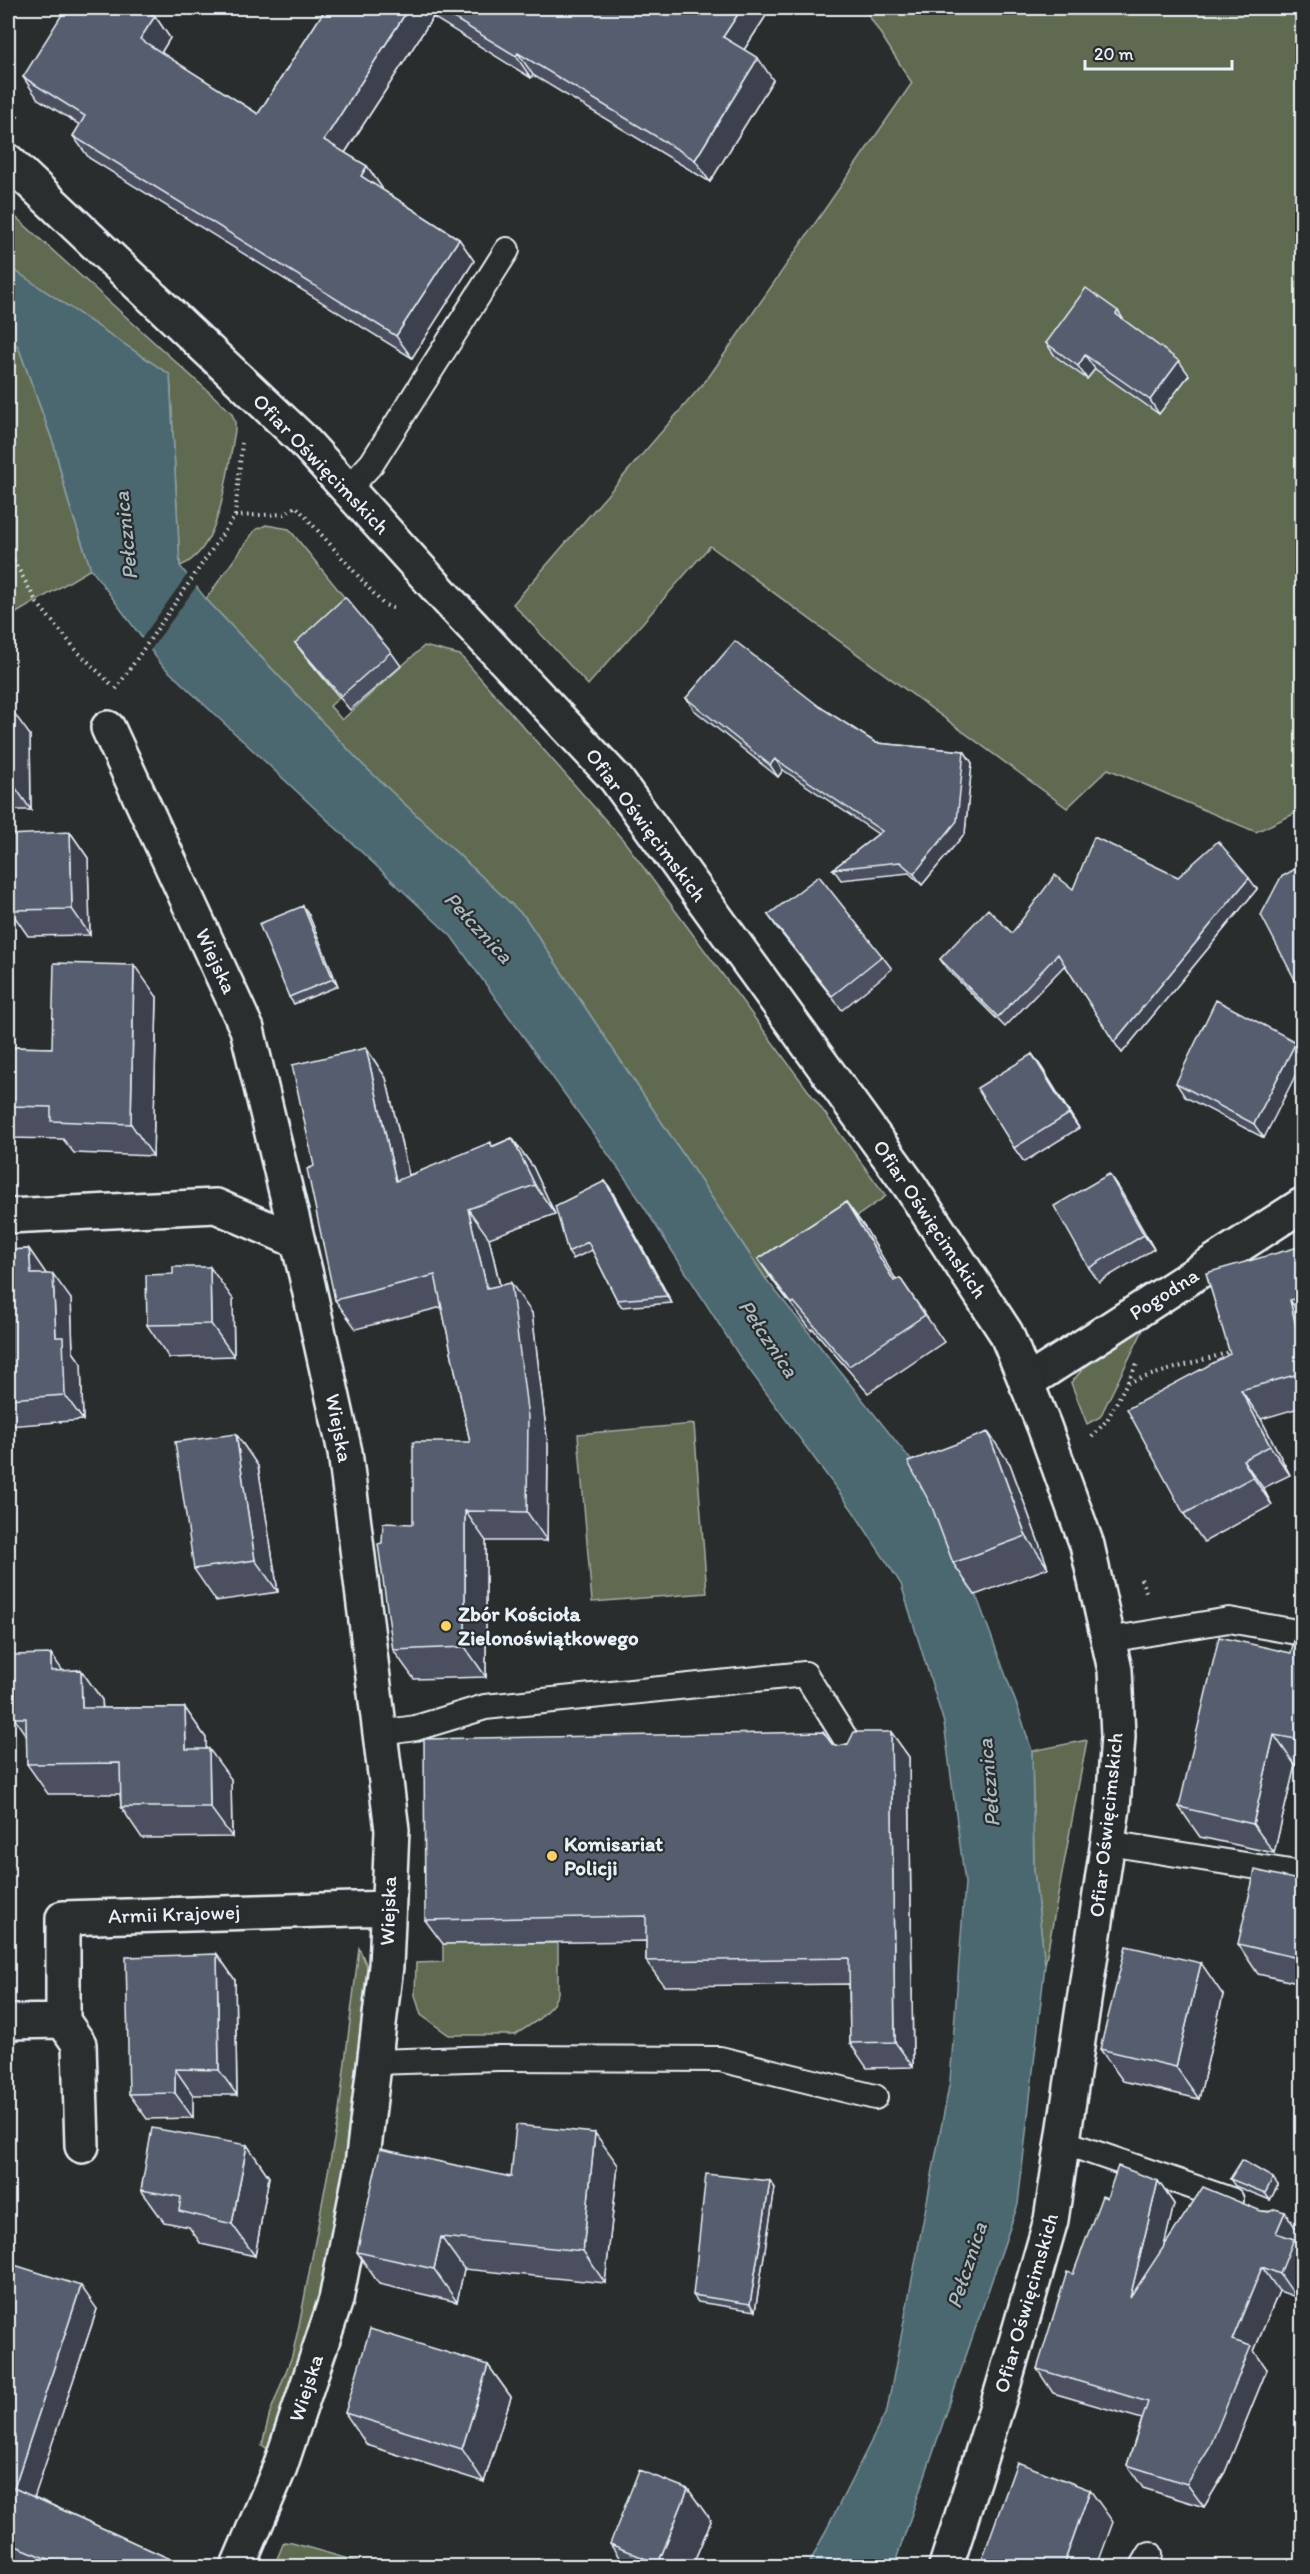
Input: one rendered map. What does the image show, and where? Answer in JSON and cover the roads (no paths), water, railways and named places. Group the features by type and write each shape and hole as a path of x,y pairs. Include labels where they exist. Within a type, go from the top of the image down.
{"street":[{"name":"Ofiar Oświęcimskich","path":"8,160 302,439 447,599 616,779 910,1186 1006,1334 1044,1426 1087,1545 1115,1670 1118,1736 1107,1843 1052,2220 1003,2387 946,2566"},
{"name":"Wiejska","path":"108,728 247,1029 345,1452 392,1830 387,1966 362,2165 336,2301 280,2467 238,2566"},
{"name":"Pogodna","path":"1026,1383 1302,1205"},
{"path":"8,1216 216,1206 297,1241"},
{"name":"Armii Krajowej","path":"63,2021 63,1918 388,1908"},
{"path":"8,2022 63,2021 79,2044 82,2146"}],"lane":[{"path":"348,489 372,463 507,250"},
{"path":"1108,1640 1229,1620 1302,1633"},
{"path":"380,1734 416,1728 485,1707 805,1674 856,1757"},
{"path":"1107,1843 1302,1874"},
{"path":"375,2062 498,2058 720,2059 875,2097"},
{"path":"1063,2142 1222,2196 1253,2209"}],"water":[{"name":"Pełcznica","path":"8,266 170,375 180,566 206,599 362,764 525,917 766,1279 939,1495 1032,1751 1034,1871 1045,1965 1018,2204 894,2566 808,2566 887,2410 950,2081 965,1883 944,1723 901,1584 853,1511 740,1357 628,1182 451,936 161,664 91,569 69,504 54,445 18,346 8,339"}],"place":[{"name":"Zbór Kościoła Zielonoświątkowego","path":"446,1626"},
{"name":"Komisariat Policji","path":"552,1856"}]}
